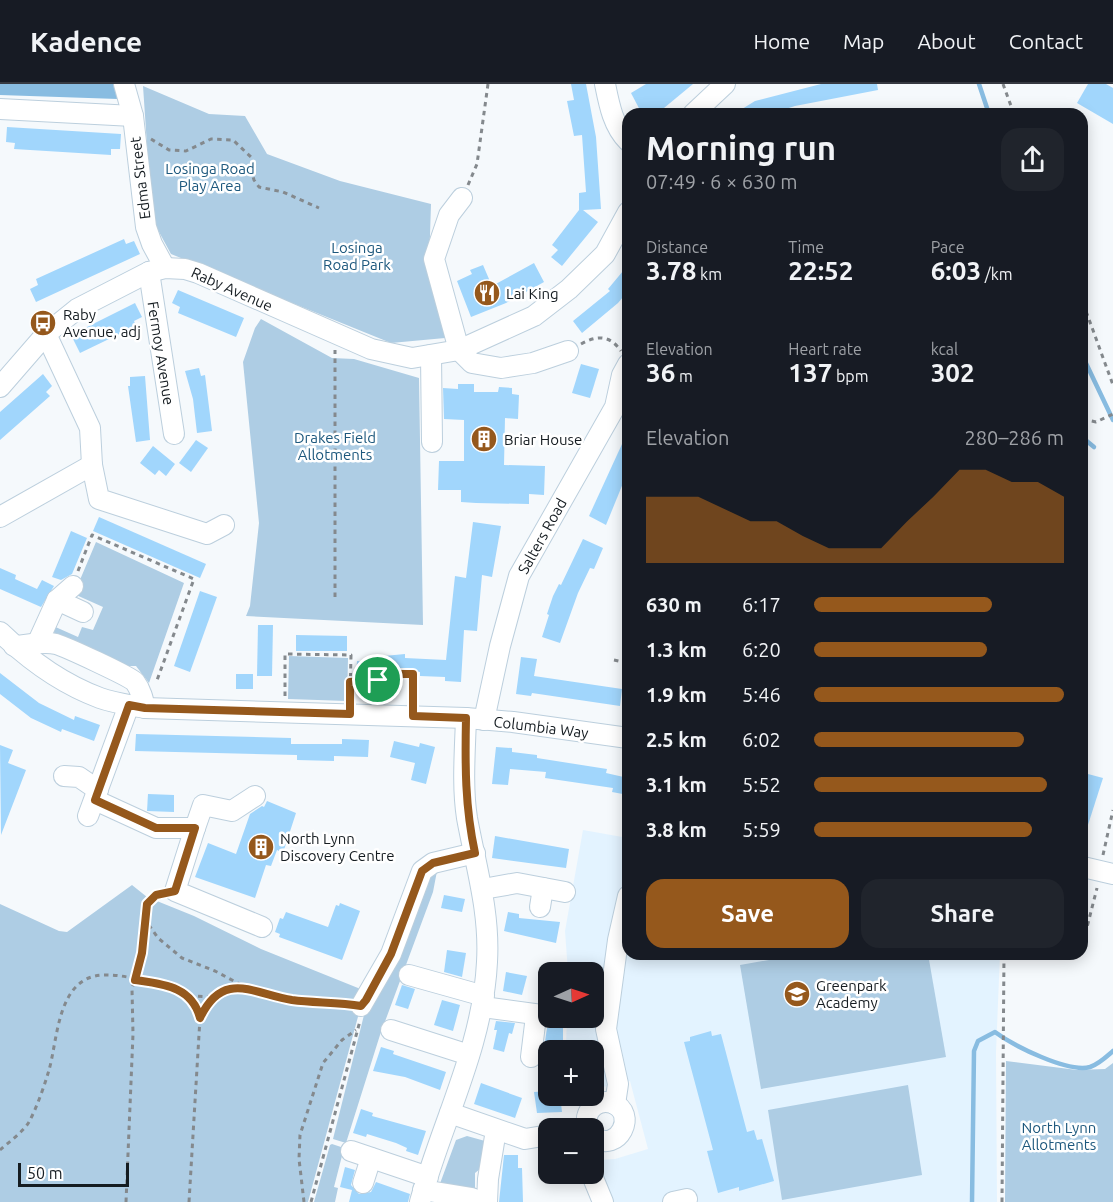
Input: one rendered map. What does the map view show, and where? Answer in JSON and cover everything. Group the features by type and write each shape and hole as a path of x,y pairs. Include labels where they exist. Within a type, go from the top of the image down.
{"street":[{"name":"Edma Street","path":"124,84 134,125 146,227 157,270"},
{"path":"605,84 622,134"},
{"path":"699,108 725,84"},
{"path":"0,109 134,125"},
{"path":"462,198 449,215 434,259 459,350 472,363 501,368 533,363 568,351"},
{"name":"Raby Avenue","path":"157,270 185,269 198,273 335,334 391,356 412,358 459,350 534,316 569,289 604,254 622,222"},
{"path":"0,387 46,334 77,309 157,270"},
{"name":"Fermoy Avenue","path":"157,270 174,434"},
{"path":"46,334 90,428 92,465 99,499 207,534 224,525"},
{"path":"431,355 432,442"},
{"name":"Salters Road","path":"424,1189 469,1055 484,1002 488,943 483,889 467,816 465,789 475,719 500,646 519,576 615,407 622,375"},
{"path":"0,518 92,465"},
{"path":"37,644 57,600 73,586"},
{"path":"57,600 83,612"},
{"name":"Columbia Way","path":"0,632 36,664 100,698 285,712 475,719 622,737"},
{"path":"14,646 57,644 134,681 138,702 94,802 156,828 187,828"},
{"path":"255,796 232,811 203,805 187,828 175,891 262,927"},
{"path":"361,1006 391,954 422,871 433,863 475,853"},
{"path":"483,889 508,884 542,898 565,892"},
{"path":"615,1104 618,1084 606,1029 622,937"},
{"path":"409,975 484,1002 538,1015"},
{"path":"531,1057 539,1028"},
{"path":"392,1030 469,1055"},
{"path":"586,1118 590,1109 597,1104 606,1102 615,1104 622,1110 625,1127 621,1134 614,1140 604,1140"},
{"path":"450,1113 525,1139 538,1137"},
{"path":"351,1151 371,1158 424,1189 479,1200 488,1179 496,1130"},
{"path":"363,1183 371,1158"},
{"path":"596,1184 603,1202"}],"path":[{"path":"462,198 477,164 488,84"},
{"path":"1003,84 1012,108"},
{"path":"134,125 170,150 186,151 211,139 233,140 253,159 255,168 252,173 259,186 283,192 319,208"},
{"path":"1088,317 1113,385"},
{"path":"335,334 335,597"},
{"path":"568,351 590,339 601,337 616,344 622,353"},
{"path":"1088,422 1096,422 1113,414"},
{"path":"73,586 92,535 194,579 153,690 138,702"},
{"path":"285,712 285,654 351,656 350,714"},
{"path":"614,660 622,662"},
{"path":"350,682 378,680 378,677 394,677 394,674 413,674 413,716"},
{"path":"1088,919 1113,810"},
{"path":"126,1202 133,1034 132,989 146,921 147,904 156,895 175,891"},
{"path":"146,921 158,938 182,958 215,971 245,987 292,1000 361,1006"},
{"path":"1002,1202 1004,960"},
{"path":"0,1150 29,1123 49,1070 62,1012 71,993 84,980 102,975 172,986 189,996 197,1007 200,1018"},
{"path":"189,1202 200,1018 204,1008 214,997 232,988 245,987"},
{"path":"189,996 214,997"},
{"path":"304,1202 299,1160 300,1135 323,1063 342,1040 358,1029 311,1202"}],"shaded area":[{"path":"0,84 115,84 118,99 0,95"},
{"name":"Greenpark Academy","path":"583,830 622,837 622,960 1000,960 996,1052 997,1202 610,1202 604,1181 604,1160 615,1159 648,1149 630,1081 604,1087 604,1040 566,1040 567,1028 604,1028 604,962 567,962 565,931"}],"green space":[{"name":"Losinga Road Park","path":"143,86 209,114 245,116 267,154 340,181 431,204 429,267 441,302 445,338 391,343 171,254 152,219"},
{"name":"Drakes Field Allotments","path":"261,319 332,358 354,359 419,378 423,625 246,616 250,606 259,523 243,362 255,328"},
{"path":"96,542 184,583 149,683 136,666 128,666 48,630 51,625 78,637 82,627 93,630 103,607 74,594"},
{"path":"289,656 348,658 347,701 288,699"},
{"path":"437,871 433,892 380,1035 346,1143 333,1139 366,1007 422,878"},
{"path":"132,885 147,897 194,916 261,949 368,992 359,1013 308,1202 0,1202 0,904 59,931 67,932"},
{"path":"769,960 929,960 946,1057 761,1089 740,965"},
{"name":"North Lynn Allotments","path":"1006,1061 1077,1070 1105,1069 1113,1063 1113,1202 1005,1202"},
{"path":"908,1085 922,1175 782,1200 768,1110"},
{"path":"467,1136 485,1141 480,1169 475,1173 475,1195 438,1189 456,1140"},
{"path":"330,1145 344,1148 334,1187 338,1188 335,1202 314,1202"}],"building":[{"path":"571,84 586,84 596,137 601,209 583,210 598,222 562,266 551,257 558,250 552,245 579,210 579,193 586,192 582,135 574,136 567,101 574,100"},
{"path":"646,84 693,84 664,108 639,108 631,93"},
{"path":"821,84 877,84 878,90 789,108 744,108 755,101"},
{"path":"1088,84 1106,84 1113,88 1113,124 1088,108 1077,103"},
{"path":"7,127 121,134 120,149 111,149 111,155 14,149 15,143 6,142"},
{"path":"124,239 126,244 134,241 140,254 36,302 30,289 38,285 36,279"},
{"path":"534,263 544,282 506,303 471,317 457,281 472,274 470,270 483,265 492,286"},
{"path":"622,272 622,298 582,333 573,321 610,291 608,289"},
{"path":"178,290 244,318 236,337 178,313 180,307 172,303"},
{"path":"135,303 142,317 134,321 136,326 80,353 71,335"},
{"path":"581,364 599,369 590,398 572,393"},
{"path":"199,368 201,376 205,375 212,431 197,433 193,399 185,371"},
{"path":"43,374 52,386 46,392 50,396 0,440 0,412"},
{"path":"145,376 150,440 136,442 128,386 130,386 130,377"},
{"name":"Briar House","path":"458,384 474,384 474,392 498,392 499,387 512,388 512,394 519,395 518,419 505,418 504,465 545,466 544,495 529,494 529,504 476,503 461,502 461,490 438,490 439,461 464,461 464,420 444,419 443,388 458,389"},
{"path":"196,440 208,448 191,472 179,463"},
{"path":"622,444 622,486 606,525 589,516"},
{"path":"153,446 175,464 166,476 159,470 155,475 140,463"},
{"path":"99,517 206,564 200,578 93,531"},
{"path":"473,522 501,526 492,577 482,575 477,631 464,630 461,682 445,681 445,677 420,676 420,672 389,671 389,675 373,674 373,679 356,678 357,661 373,662 373,657 405,654 405,658 446,660 455,576 466,578"},
{"path":"71,531 87,538 72,574 61,580 52,577"},
{"path":"583,539 603,548 594,569 590,568 578,593 560,643 542,637 549,615 547,614 553,596 559,584 561,585"},
{"path":"0,568 16,575 15,579 37,589 42,580 54,586 41,607 0,589"},
{"path":"200,591 217,597 190,672 174,666"},
{"path":"258,625 273,625 272,676 257,676"},
{"path":"296,635 347,636 347,651 296,651"},
{"path":"521,657 537,659 534,676 622,689 620,706 532,693 531,696 516,694"},
{"path":"0,673 39,703 74,720 75,716 100,725 94,741 62,729 61,732 31,718 0,694"},
{"path":"236,674 253,674 253,689 236,689"},
{"path":"136,734 291,738 291,744 342,744 342,739 369,740 368,757 334,756 334,761 297,760 297,755 135,751"},
{"path":"394,741 419,747 420,743 435,747 426,784 411,780 415,763 390,757"},
{"path":"0,745 13,750 8,763 26,770 1,835"},
{"path":"496,747 512,748 512,752 537,755 537,758 607,769 606,773 622,777 622,794 612,792 613,788 545,778 546,772 510,769 508,785 492,784"},
{"path":"1088,774 1103,778 1088,825"},
{"path":"148,794 174,795 174,812 147,811"},
{"name":"North Lynn Discovery Centre","path":"267,801 296,813 283,853 277,850 271,866 266,865 255,898 195,877 208,843 236,854 250,814 264,807"},
{"path":"495,836 569,849 566,868 492,858"},
{"path":"444,895 465,899 462,912 441,908"},
{"path":"340,903 360,911 342,960 279,937 280,934 275,932 280,918 283,919 286,912 328,927 336,905 339,906"},
{"path":"508,912 519,914 519,918 560,922 556,943 504,931"},
{"path":"447,950 466,953 462,977 444,972"},
{"path":"506,972 527,976 522,995 503,991"},
{"path":"402,985 415,989 408,1009 395,1005"},
{"path":"442,1000 460,1005 453,1031 434,1025"},
{"path":"496,1021 515,1023 512,1034 509,1033 504,1052 493,1049 497,1030 494,1030"},
{"path":"547,1028 563,1028 563,1040 545,1040"},
{"path":"711,1031 712,1036 721,1034 747,1132 754,1130 757,1140 762,1139 774,1181 739,1191 739,1187 718,1193 707,1151 713,1150 684,1042 690,1041 690,1037"},
{"path":"381,1047 394,1051 393,1054 446,1072 440,1090 405,1077 373,1071"},
{"path":"481,1083 522,1098 515,1118 474,1104"},
{"path":"534,1092 538,1092 538,1106 561,1106 562,1112 537,1113"},
{"path":"361,1109 373,1113 372,1116 426,1131 418,1155 406,1151 407,1148 396,1143 367,1134 366,1137 353,1133"},
{"path":"504,1155 518,1155 518,1168 522,1168 523,1202 499,1202"},
{"path":"345,1167 355,1170 351,1185 359,1194 371,1192 376,1182 410,1194 408,1202 349,1202 352,1190 340,1187"}],"waterway":[{"path":"979,84 987,108"},
{"path":"1088,368 1113,420"},
{"path":"1088,442 1094,447"},
{"path":"972,1202 974,1051 978,1041 995,1032 1041,1057 1080,1068 1093,1066 1113,1051"}],"place":[{"name":"Lai King","path":"487,293"},
{"name":"Raby Avenue, adj","path":"43,323"},
{"name":"Briar House","path":"484,439"},
{"name":"North Lynn Discovery Centre","path":"261,847"},
{"name":"Greenpark Academy","path":"797,994"}],"route":[{"path":"394,674 413,674 413,716 466,718 464,779 467,816 475,853 433,863 422,871 391,954 366,1000 361,1006 292,1000 245,987 232,988 214,997 204,1008 200,1018 197,1007 189,996 172,986 135,980 142,953 147,904 156,895 175,891 195,828 156,828 95,800 129,705 145,708 350,714 350,682 378,680 378,677 394,677 394,674"}],"park label":[{"name":"Losinga Road Play Area","path":"210,176"}]}
